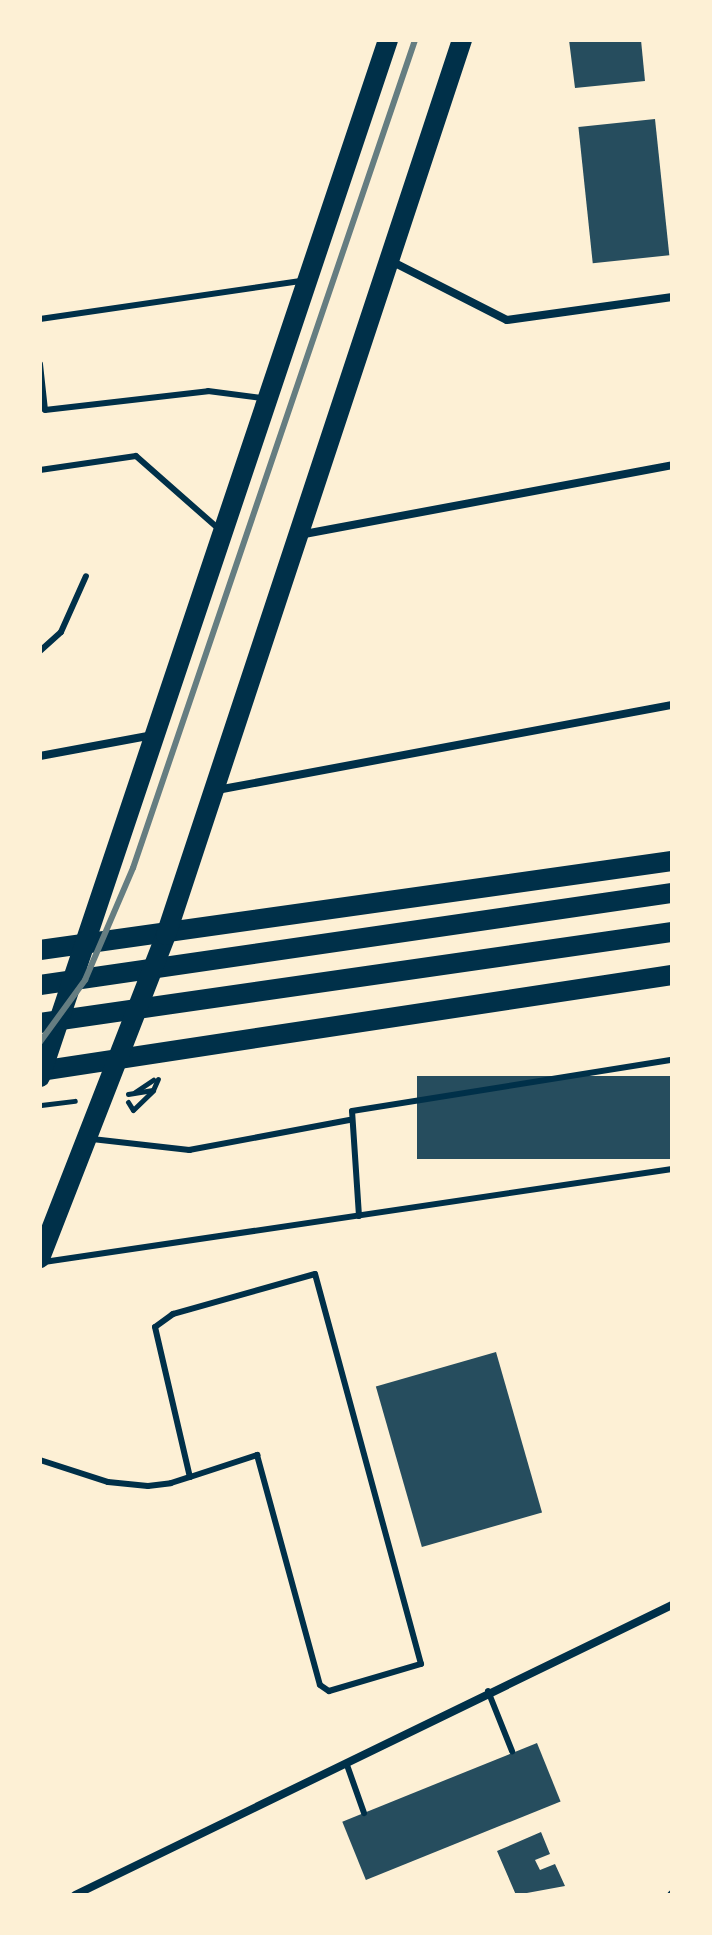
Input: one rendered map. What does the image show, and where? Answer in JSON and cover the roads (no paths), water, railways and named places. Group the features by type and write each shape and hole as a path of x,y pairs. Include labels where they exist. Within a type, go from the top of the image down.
{"main road":[{"path":"388,40 220,530 90,943 41,1073 672,975"},
{"path":"40,1260 113,1062 166,935 295,536 462,40"},
{"path":"40,950 166,935 672,861"},
{"path":"40,985 672,893"},
{"path":"40,1023 672,932"}],"street":[{"path":"388,260 507,320 672,297"},
{"path":"295,536 672,465"},
{"path":"212,791 672,705"},
{"path":"40,756 153,735"},
{"path":"75,1895 347,1765 488,1691 672,1605"}],"lane":[{"path":"40,319 306,280"},
{"path":"40,364 45,410 208,391 266,399"},
{"path":"40,470 136,456 220,530"},
{"path":"40,651 61,632 86,576"},
{"path":"359,1216 349,1120 351,1111 672,1060"},
{"path":"85,1137 189,1150 349,1120"},
{"path":"40,1260 672,1169"},
{"path":"40,1460 132,1486 190,1477 257,1455 324,1689 418,1667 315,1274 173,1314 155,1327 190,1477"},
{"path":"488,1691 512,1751"},
{"path":"347,1765 364,1813"}],"railway":[{"path":"40,1042 85,980 133,868 415,40"}]}
